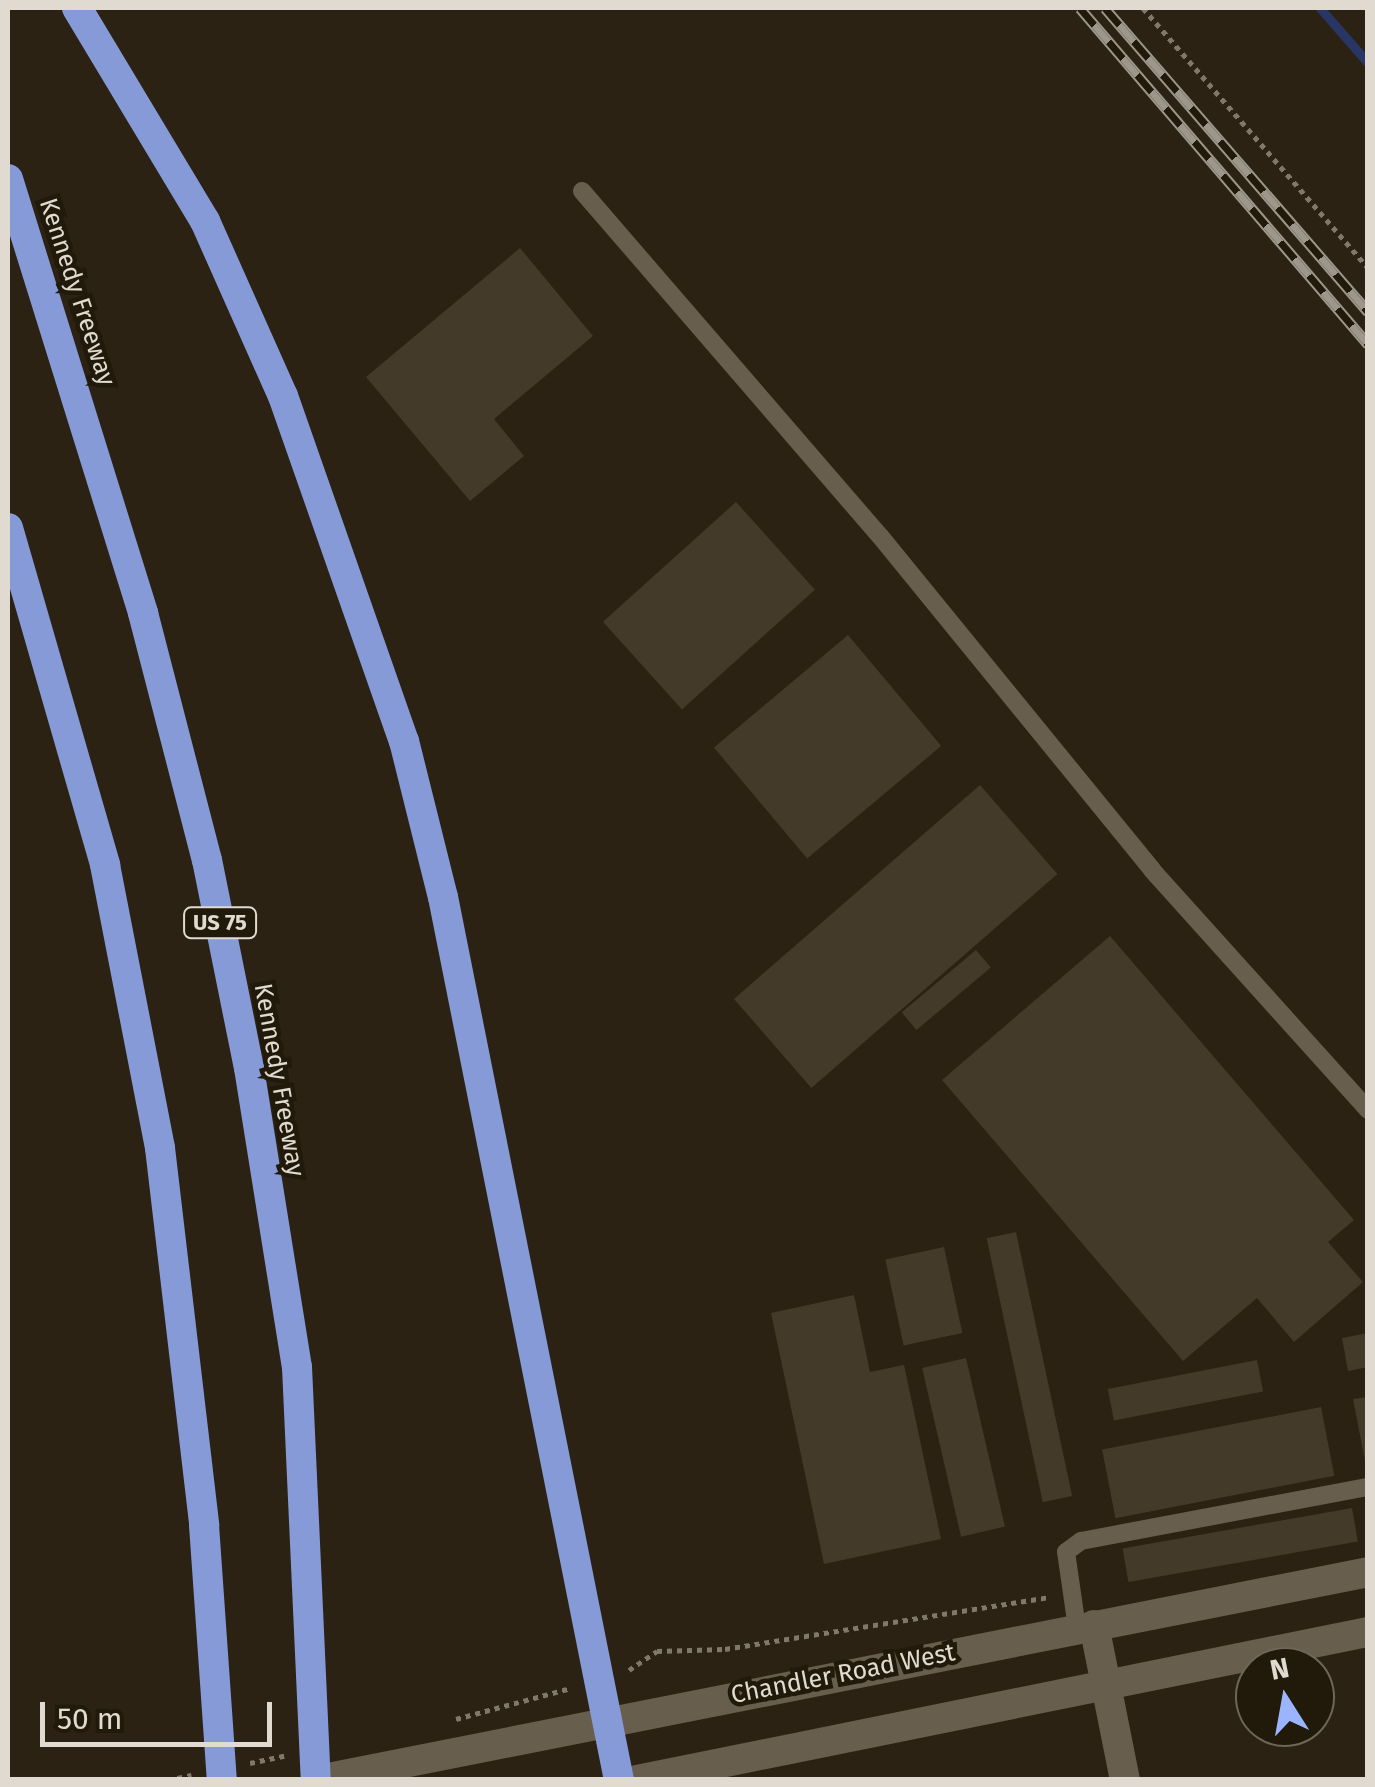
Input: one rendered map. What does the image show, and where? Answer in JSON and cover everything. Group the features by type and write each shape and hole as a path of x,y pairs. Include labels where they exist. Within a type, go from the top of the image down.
{"highway":[{"path":"78,8 206,221 268,361 404,741 443,897 619,1780"},
{"name":"Kennedy Freeway","path":"8,179 64,341 207,860 296,1367 314,1690 312,1770"},
{"path":"8,528 105,865 160,1148 219,1700 220,1772"}],"main road":[{"name":"Chandler Road West","path":"312,1770 608,1722 1368,1572"},
{"path":"1086,1626 1106,1684 1126,1780"},
{"path":"638,1780 1368,1632"}],"lane":[{"path":"582,191 880,536 1152,870 1368,1110"},
{"path":"1086,1626 1071,1598 1066,1552 1082,1542 1368,1487"}],"path":[{"path":"1144,8 1368,268"},
{"path":"450,1720 598,1681 658,1651 743,1646 1020,1596 1071,1598"},
{"path":"168,1780 220,1772 312,1770"}],"building":[{"path":"520,248 593,336 494,419 524,456 470,501 366,377"},
{"path":"736,502 815,590 682,709 603,622"},
{"path":"848,635 941,746 807,859 714,747"},
{"path":"980,785 1057,874 811,1088 734,999"},
{"path":"1110,936 1354,1220 1328,1242 1363,1282 1294,1342 1257,1298 1183,1361 942,1080"},
{"path":"976,950 991,968 916,1030 902,1012"},
{"path":"1016,1232 1072,1496 1043,1502 987,1238"},
{"path":"944,1247 962,1333 904,1346 885,1259"},
{"path":"854,1295 870,1372 904,1365 941,1539 824,1564 771,1313"},
{"path":"1368,1333 1368,1367 1348,1371 1342,1338"},
{"path":"966,1358 1005,1527 961,1537 922,1368"},
{"path":"1257,1360 1263,1391 1114,1420 1108,1389"},
{"path":"1368,1397 1368,1466 1366,1466 1353,1399"},
{"path":"1321,1407 1334,1476 1115,1518 1102,1450"},
{"path":"1352,1508 1358,1541 1128,1582 1123,1548"}],"waterway":[{"path":"1320,8 1368,63"}],"railway":[{"path":"1080,8 1368,344"},
{"path":"1105,8 1368,312"}]}
